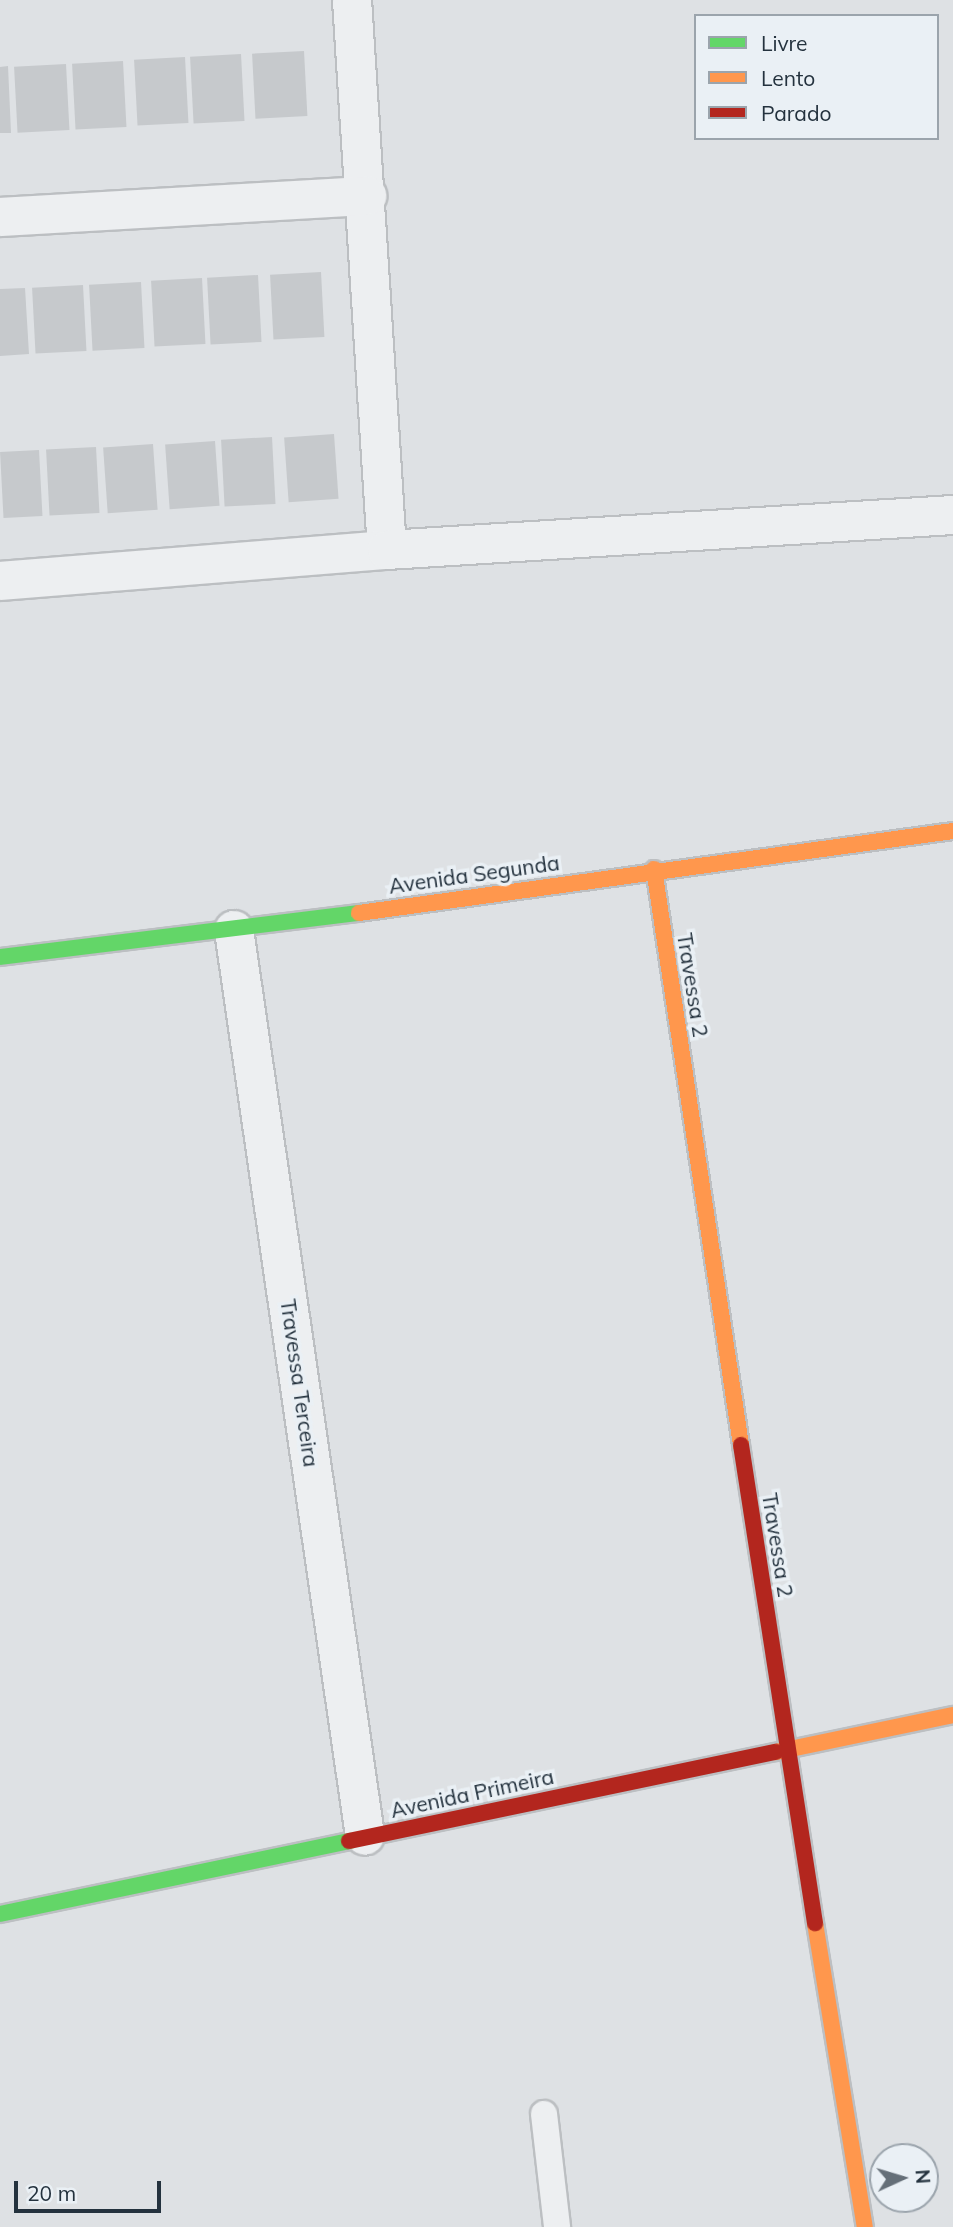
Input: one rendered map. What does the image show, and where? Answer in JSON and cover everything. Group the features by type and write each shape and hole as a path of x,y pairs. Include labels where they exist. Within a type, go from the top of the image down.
{"street":[{"path":"352,0 367,196 387,550"},
{"path":"0,218 367,196"},
{"path":"0,581 387,550 953,515"},
{"name":"Avenida Segunda","path":"0,957 234,930 654,869 953,831"},
{"name":"Travessa 2","path":"654,869 787,1749 865,2227"},
{"name":"Travessa Terceira","path":"234,930 365,1836"},
{"name":"Avenida Primeira","path":"0,1914 953,1715"}],"lane":[{"path":"544,2114 556,2227"}],"building":[{"path":"304,51 307,116 255,119 252,54"},
{"path":"241,54 245,121 194,124 190,57"},
{"path":"185,57 188,123 138,126 134,60"},
{"path":"123,61 126,127 76,130 72,64"},
{"path":"66,64 69,130 18,133 14,67"},
{"path":"8,66 11,133 0,133 0,67"},
{"path":"321,272 324,337 273,340 270,275"},
{"path":"258,275 262,342 211,345 207,278"},
{"path":"202,278 205,344 155,347 151,281"},
{"path":"141,282 144,348 93,351 89,285"},
{"path":"83,285 86,351 36,354 32,288"},
{"path":"25,288 29,354 0,356 0,289"},
{"path":"334,434 339,499 289,502 284,437"},
{"path":"272,437 276,504 225,507 221,440"},
{"path":"215,441 220,506 170,509 165,444"},
{"path":"153,444 158,510 108,513 103,447"},
{"path":"96,447 99,513 50,516 46,450"},
{"path":"39,450 42,516 4,518 0,452"}],"traffic: fast":[{"path":"0,957 359,913"},
{"path":"0,1914 349,1841"}],"traffic: slow":[{"path":"359,913 953,831"},
{"path":"654,869 741,1445"},
{"path":"776,1752 953,1715"},
{"path":"815,1923 865,2227"}],"traffic: jam":[{"path":"741,1445 815,1923"},
{"path":"349,1841 776,1752"}]}
